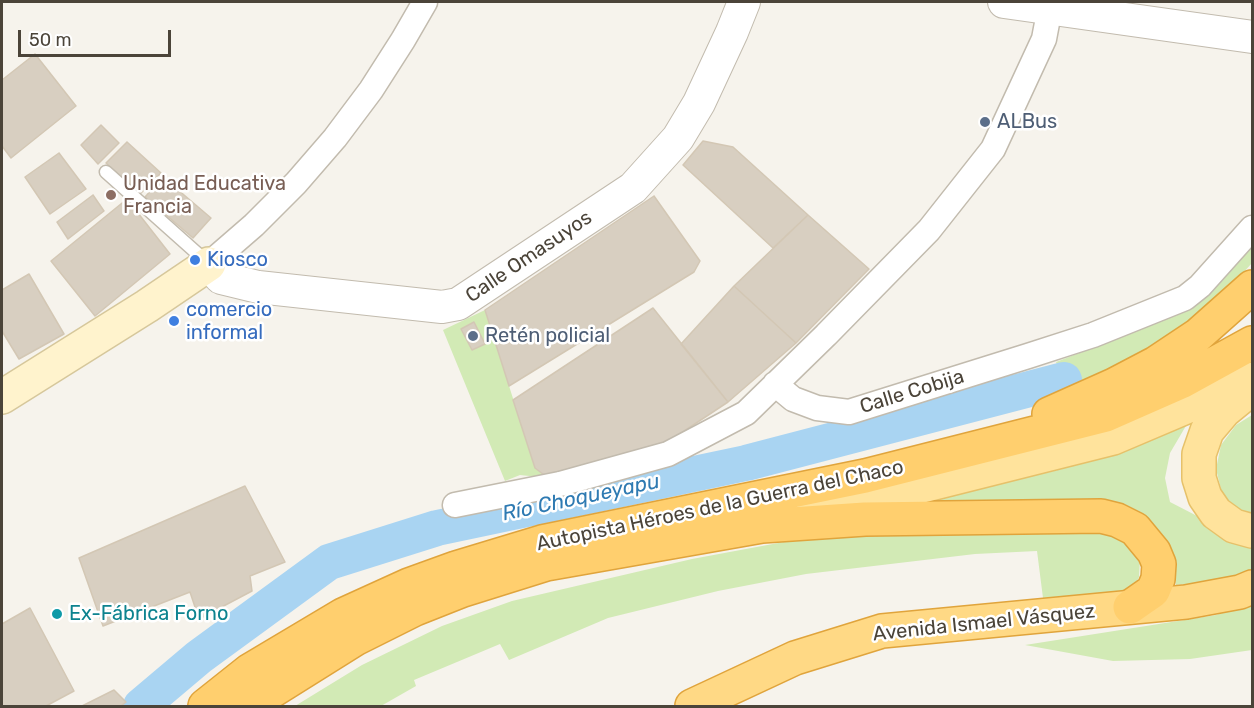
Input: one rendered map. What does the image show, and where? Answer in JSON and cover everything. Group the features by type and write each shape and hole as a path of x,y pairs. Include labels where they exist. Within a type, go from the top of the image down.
{"highway":[{"path":"865,476 970,437 1048,414 1114,385 1156,363 1198,335 1252,287"},
{"name":"Autopista Héroes de la Guerra del Chaco","path":"206,706 249,671 343,615 409,585 456,568 542,542 865,476 1106,415 1181,382 1252,343"},
{"path":"762,526 865,519 1101,516 1117,520 1135,530 1154,552 1159,564 1158,579 1153,591 1130,607"},
{"name":"Autopista Héroes de la Guerra del Chaco","path":"248,706 355,639 416,609 463,590 546,564 762,526"},
{"name":"Avenida Ismael Vásquez","path":"692,706 795,658 882,631 1186,602 1240,592 1252,587"}],"main road":[{"path":"2,397 147,306 209,264"},
{"name":"Autopista Héroes de la Guerra del Chaco","path":"762,526 1113,438 1252,379"},
{"path":"1252,388 1224,411 1207,431 1199,454 1199,478 1205,497 1216,513 1234,526 1252,531"}],"street":[{"path":"209,264 254,225 296,183 335,138 371,90 425,2"},
{"name":"Calle Omasuyos","path":"209,264 221,278 258,287 442,307 458,304 633,188 678,138 699,103 744,2"},
{"path":"1004,2 1051,5 1252,37"},
{"path":"455,505 560,484 668,454 746,413 929,230 993,149 1044,39 1051,5"},
{"name":"Calle Cobija","path":"775,384 793,399 809,405 849,412 1028,356 1093,334 1185,298 1200,286 1252,228"}],"lane":[{"path":"106,172 209,264"}],"green space":[{"path":"1252,243 1252,263 1212,307 1171,340 1068,396 1056,362 1177,315 1197,303"},
{"path":"485,310 535,468 548,478 520,475 505,481 443,330"},
{"path":"1252,415 1252,521 1239,517 1222,493 1216,469 1221,445 1236,425"},
{"path":"1190,419 1170,453 1165,478 1170,502 1201,518 1229,541 1252,547 1252,573 1210,582 1176,585 1173,570 1152,530 893,506 1050,472 1112,455"},
{"path":"1090,528 1122,539 1140,559 1139,577 1134,587 1125,593 1043,598 1037,551 975,554 806,574 718,591 608,618 509,660 500,644 414,680 416,686 381,706 295,706 362,665 442,626 512,601 692,559 832,533"},
{"path":"1252,601 1252,650 1190,659 1113,661 1025,645 1216,615"}],"building":[{"path":"35,54 76,106 11,158 2,146 2,80"},
{"path":"101,125 119,143 98,164 81,145"},
{"path":"703,141 733,147 808,215 773,248 683,165"},
{"path":"127,142 161,173 140,194 106,163"},
{"path":"59,153 86,189 50,214 25,177"},
{"path":"163,177 211,218 193,238 145,197"},
{"path":"93,195 104,211 68,239 57,222"},
{"path":"654,196 700,261 694,272 509,386 485,310"},
{"path":"127,199 170,254 95,316 51,261"},
{"path":"808,215 869,269 796,343 734,286"},
{"path":"29,274 64,334 19,359 2,331 2,290"},
{"path":"734,286 796,343 728,402 681,344"},
{"path":"653,308 728,402 660,447 548,478 535,468 513,400"},
{"name":"Retén policial","path":"474,322 485,344 472,350 461,329"},
{"path":"245,486 285,562 250,576 252,591 199,619 190,592 103,626 79,558"},
{"path":"30,608 74,691 46,706 2,706 2,624"},
{"path":"114,690 126,702 121,706 82,706"}],"waterway":[{"name":"Río Choqueyapu","path":"141,706 199,657 329,562 437,528 746,463 1064,380"}],"place":[{"name":"ALBus","path":"985,122"},
{"name":"Unidad Educativa Francia","path":"111,195"},
{"name":"Kiosco","path":"195,260"},
{"name":"comercio informal","path":"174,321"},
{"name":"Retén policial","path":"473,336"},
{"name":"Ex-Fábrica Forno","path":"57,614"}]}
